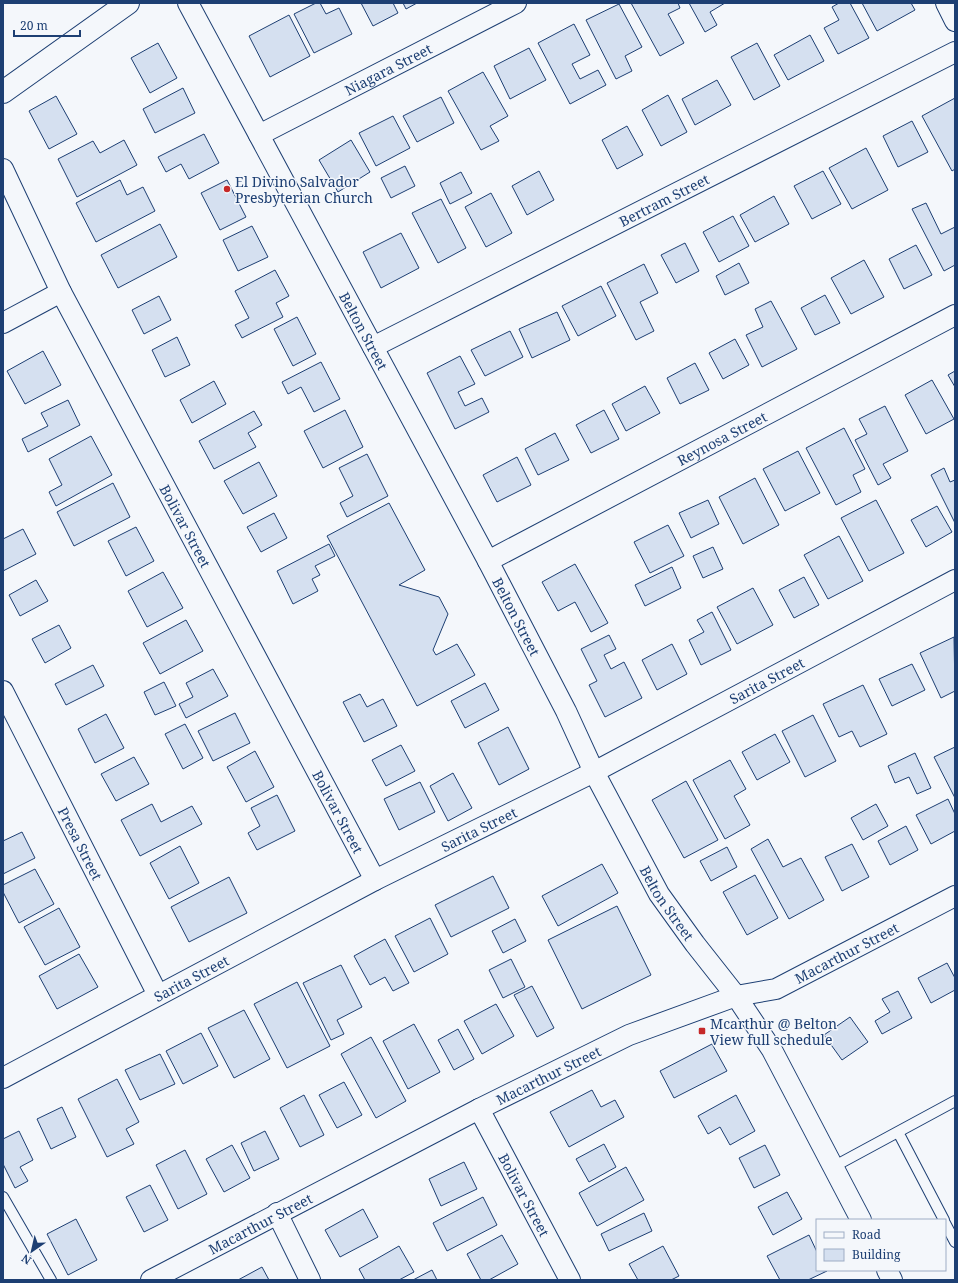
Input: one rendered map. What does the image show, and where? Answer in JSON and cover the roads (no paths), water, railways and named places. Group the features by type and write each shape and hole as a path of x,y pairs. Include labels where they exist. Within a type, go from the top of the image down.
{"main road":[{"path":"3,92 128,3"}],"street":[{"name":"Belton Street","path":"188,3 488,561 566,711 594,772 659,894 695,944 736,996 772,1050 860,1219"},
{"name":"Niagara Street","path":"259,135 516,3"},
{"path":"946,3 955,21"},
{"name":"Bertram Street","path":"373,347 955,52"},
{"name":"Bolivar Street","path":"3,169 61,292 374,880"},
{"path":"3,323 61,292"},
{"name":"Reynosa Street","path":"488,561 955,315"},
{"name":"Sarita Street","path":"3,1078 374,880 594,772 955,580"},
{"name":"Presa Street","path":"3,691 158,995"},
{"name":"Macarthur Street","path":"151,1280 479,1109 629,1035 736,996 776,989 955,896"},
{"name":"Bolivar Street","path":"479,1109 570,1280"},
{"path":"277,1213 310,1280"},
{"path":"888,1271 892,1280"}],"lane":[{"path":"833,1167 955,1101"},
{"path":"898,1132 943,1219"},
{"path":"3,1197 51,1280"},
{"path":"946,1225 955,1242"}],"place":[{"name":"El Divino Salvador Presbyterian Church","path":"227,189"},
{"name":"Mcarthur @ Belton View full schedule","path":"702,1031"}]}
